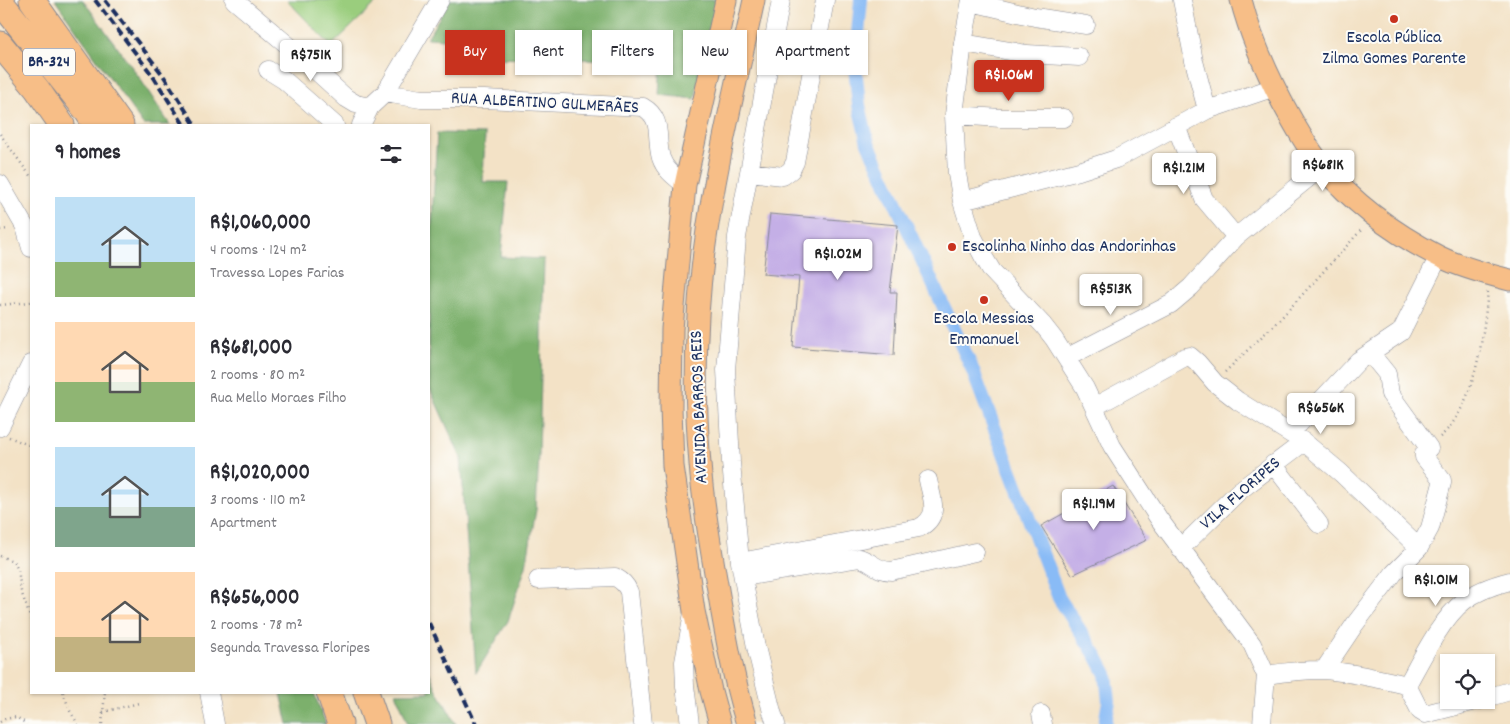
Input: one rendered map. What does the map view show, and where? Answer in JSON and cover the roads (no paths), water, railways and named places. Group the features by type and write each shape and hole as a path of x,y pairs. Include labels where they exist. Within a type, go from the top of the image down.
{"highway":[{"name":"BR-324","path":"0,0 95,124"},
{"path":"32,0 120,124"},
{"name":"BR-324","path":"0,44 37,89 61,124"},
{"path":"330,694 340,724"},
{"path":"367,694 377,724"}],"main road":[{"name":"AVENIDA BARROS REIS","path":"720,724 694,610 673,466 671,407 672,329 685,184 726,0"},
{"name":"AVENIDA BARROS REIS","path":"747,724 726,638 706,524 700,463 696,363 704,253 714,190 754,0"},
{"path":"1241,0 1262,62 1274,87 1294,124 1323,166 1374,216 1403,236 1439,256 1503,274"}],"street":[{"path":"234,0 290,47 346,98 356,104 370,107"},
{"path":"362,124 370,107 385,93 440,0"},
{"path":"776,724 756,647 742,570 731,462 726,370 737,237 781,0"},
{"path":"748,172 783,176 795,162 825,0"},
{"path":"1182,0 1194,61 1207,110"},
{"path":"1086,25 1035,16 971,1 957,83 954,116 957,174 962,201 973,236 982,256 992,271 1054,339 1085,388 1112,446 1159,520 1252,644 1266,675 1262,724"},
{"path":"963,43 1027,54 1078,57"},
{"path":"268,70 284,80 334,124"},
{"path":"962,201 1078,171 1116,158 1207,110 1274,87"},
{"name":"RUA ALBERTINO GULMERÃES","path":"385,93 421,98 484,99 642,107 649,111 656,120 661,158 668,171 685,184"},
{"path":"954,116 1064,118"},
{"path":"1176,126 1198,188 1204,199 1236,237"},
{"path":"1066,358 1172,304 1191,287 1236,237 1323,166"},
{"path":"0,184 25,227 30,244"},
{"path":"1299,424 1358,361 1401,332 1439,256"},
{"path":"1324,670 1355,624 1394,573 1419,548 1430,528 1442,481 1424,458 1423,454 1429,448 1390,394 1387,374 1370,353"},
{"path":"1094,407 1184,357 1192,357 1215,383 1238,401 1304,442 1348,480 1419,548"},
{"path":"4,432 30,367"},
{"name":"VILA FLORIPES","path":"1180,549 1239,491 1304,442"},
{"path":"1273,464 1319,524"},
{"path":"742,570 919,528 927,523 932,516 934,508 928,480"},
{"path":"742,570 859,558 868,560 878,569 890,571 975,552"},
{"path":"538,580 615,577 626,586 629,592 643,724"},
{"path":"1407,685 1436,633 1456,608 1465,600 1481,591 1510,581"},
{"path":"690,724 684,686 684,662 694,610"},
{"path":"1266,675 1290,671 1324,670 1364,675 1407,685 1422,713 1426,714 1445,709"},
{"path":"1495,695 1510,691"},
{"path":"209,694 215,724"}],"waterway":[{"path":"861,0 855,67 859,105 868,143 971,366 1059,598 1106,674 1109,701 1105,724"}],"railway":[{"path":"95,0 153,76 183,124"},
{"path":"105,0 163,75 194,124"},
{"path":"430,625 476,724"}],"place":[{"name":"Escola Pública Zilma Gomes Parente","path":"1394,19"},
{"name":"Escolinha Ninho das Andorinhas","path":"952,247"},
{"name":"Escola Messias Emmanuel","path":"984,300"}]}
